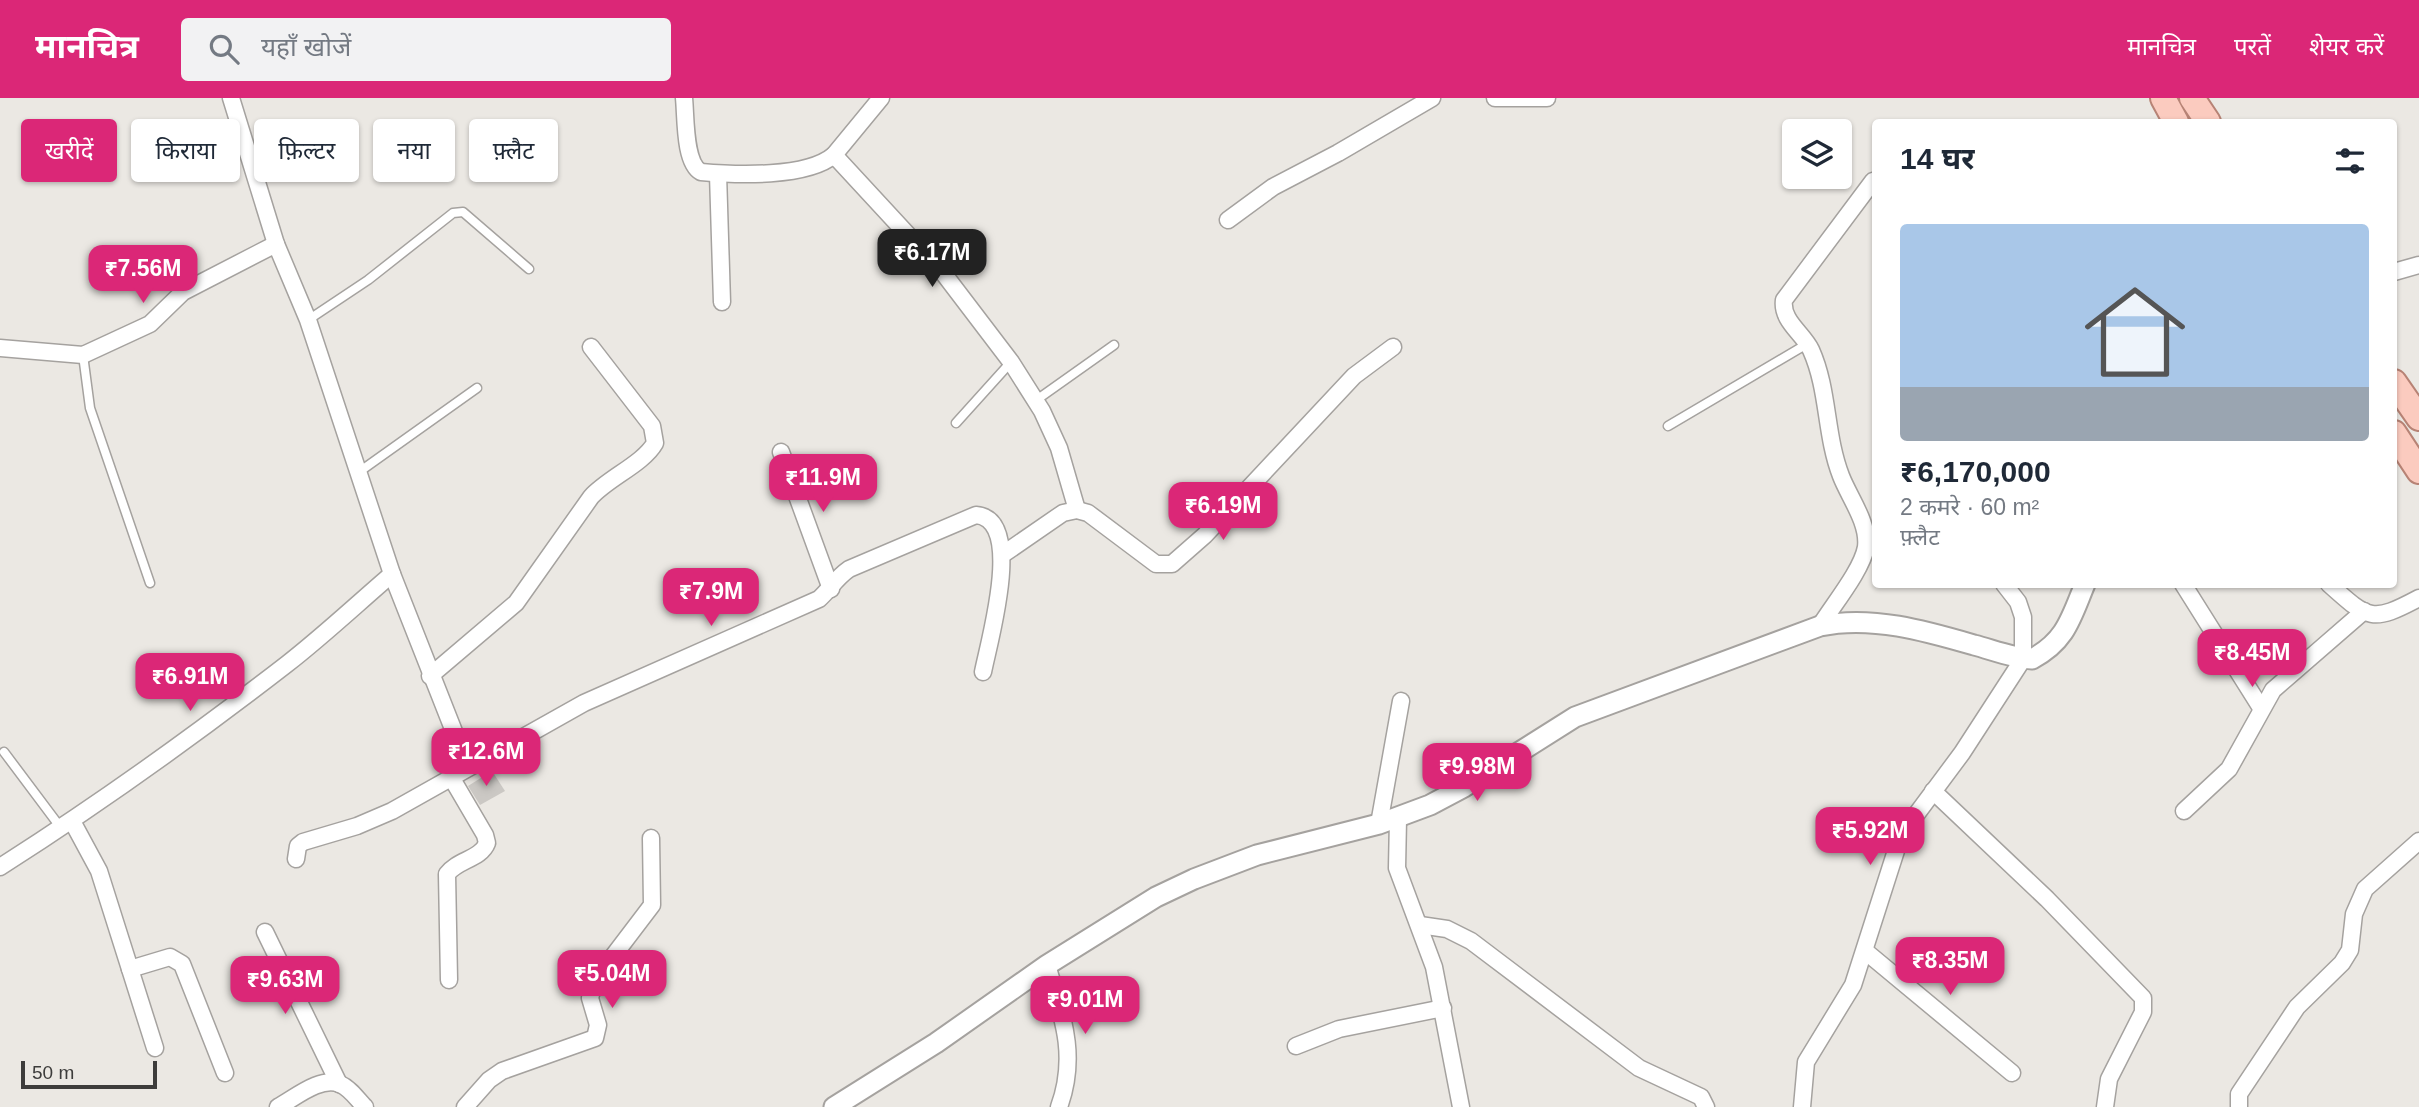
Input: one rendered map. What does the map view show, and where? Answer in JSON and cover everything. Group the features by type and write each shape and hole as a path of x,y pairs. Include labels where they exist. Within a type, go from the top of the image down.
{"main road":[{"path":"2163,98 2174,119"},
{"path":"2192,98 2206,119"},
{"path":"2397,386 2419,418"},
{"path":"2397,438 2419,471"}],"street":[{"path":"231,98 276,244 308,320 392,574 468,767"},
{"path":"684,98 693,165 701,172 718,174 802,170 825,163 881,98"},
{"path":"1228,220 1273,187 1432,98"},
{"path":"1495,98 1547,98"},
{"path":"834,155 944,274 1011,362 1059,448 1077,510"},
{"path":"718,174 722,302"},
{"path":"1820,626 1859,562 1866,547 1865,535 1841,476 1828,433 1819,373 1807,344 1786,314 1784,300 1872,182"},
{"path":"0,348 83,355 150,324 183,292 276,244"},
{"path":"2397,271 2419,265"},
{"path":"430,676 516,603 601,485 646,454 655,443 652,426 591,347"},
{"path":"1002,555 1063,513 1077,510 1088,513 1156,564 1171,564 1205,535 1354,376 1393,347"},
{"path":"781,452 831,589"},
{"path":"296,859 298,846 303,842 375,819 584,703 781,618 819,599 849,569 976,515 991,518 1002,555 1001,576 983,672"},
{"path":"0,867 67,825 287,664 392,574"},
{"path":"1801,1107 1805,1062 1853,985 1900,835 2023,659 2024,617 2018,602 2007,588"},
{"path":"834,1107 936,1043 1047,964 1132,910 1194,879 1258,855 1388,821 1464,787 1575,717 1820,626 1840,622 1860,622 1930,633 2023,659 2032,659 2047,651 2064,635 2083,588"},
{"path":"2186,588 2261,708"},
{"path":"2333,588 2352,605 2378,615 2393,612 2419,597"},
{"path":"2184,811 2229,769 2273,690 2364,611"},
{"path":"1401,701 1388,821 1397,868 1434,967 1461,1107"},
{"path":"449,980 447,874 454,866 482,851 487,843 451,777"},
{"path":"1933,791 2047,899 2143,998 2143,1012 2109,1079 2105,1107"},
{"path":"67,825 99,871 155,1048"},
{"path":"465,1107 489,1080 502,1071 594,1038 598,1024 590,998 595,980 652,905 651,838"},
{"path":"2239,1107 2239,1094 2284,1025 2297,1007 2342,963 2350,950 2354,914 2365,890 2419,841"},
{"path":"1420,925 1447,929 1471,941 1639,1068 1701,1097 1706,1107"},
{"path":"265,932 339,1084 365,1107"},
{"path":"1865,951 2012,1073"},
{"path":"130,969 170,957 182,964 225,1073"},
{"path":"1047,964 1068,1041 1069,1073 1059,1107"},
{"path":"1296,1046 1339,1030 1443,1008"},
{"path":"278,1107 318,1085 328,1082 339,1084"}],"lane":[{"path":"308,320 368,280 443,219 458,212 463,212 529,269"},
{"path":"1668,426 1807,344"},
{"path":"1035,401 1115,345"},
{"path":"83,355 90,408 150,583"},
{"path":"956,423 1011,362"},
{"path":"359,472 477,388"},
{"path":"4,752 67,825"}],"building":[{"path":"492,771 505,791 480,805 468,786"}]}
